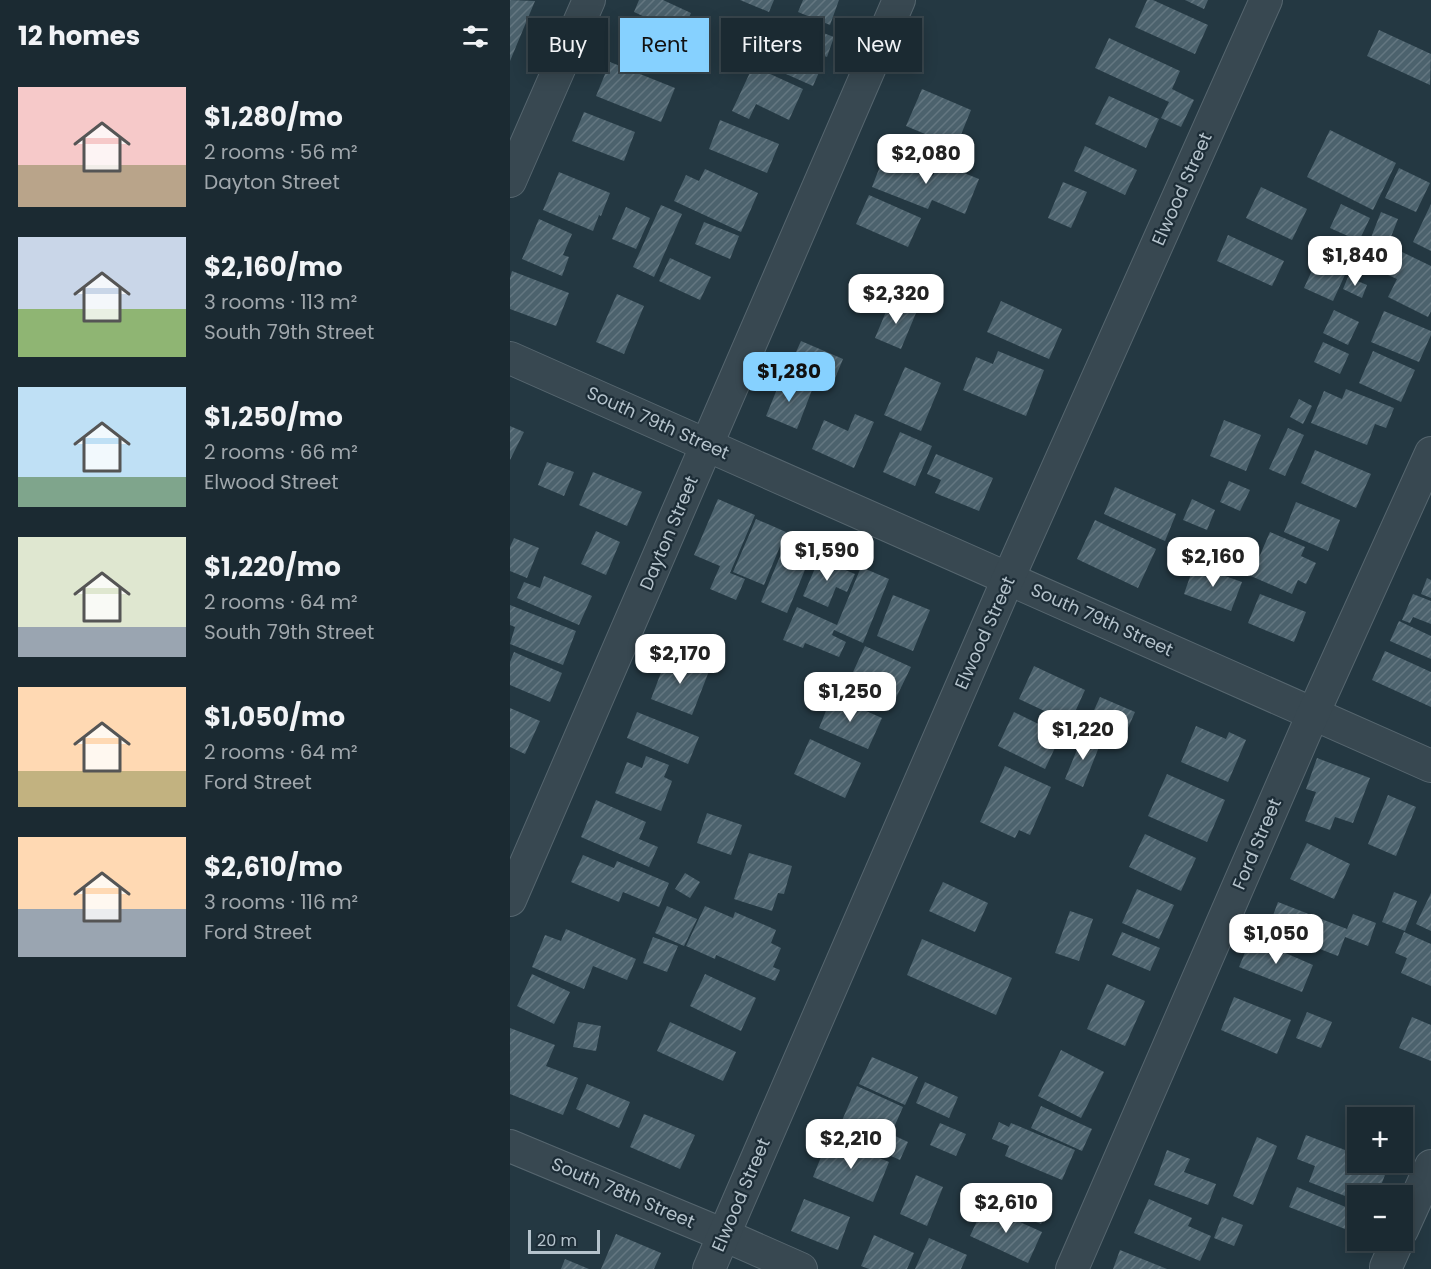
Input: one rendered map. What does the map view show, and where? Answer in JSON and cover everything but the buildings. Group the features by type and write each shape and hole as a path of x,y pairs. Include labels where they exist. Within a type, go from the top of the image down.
{"street":[{"path":"510,182 590,0"},
{"name":"Dayton Street","path":"510,900 899,0"},
{"name":"Elwood Street","path":"709,1269 1008,579 1266,0"},
{"name":"South 79th Street","path":"510,358 1431,766"},
{"name":"Ford Street","path":"1072,1269 1313,714 1431,453"},
{"name":"South 78th Street","path":"510,1146 801,1269"},
{"path":"1413,1206 1431,1166"}]}
